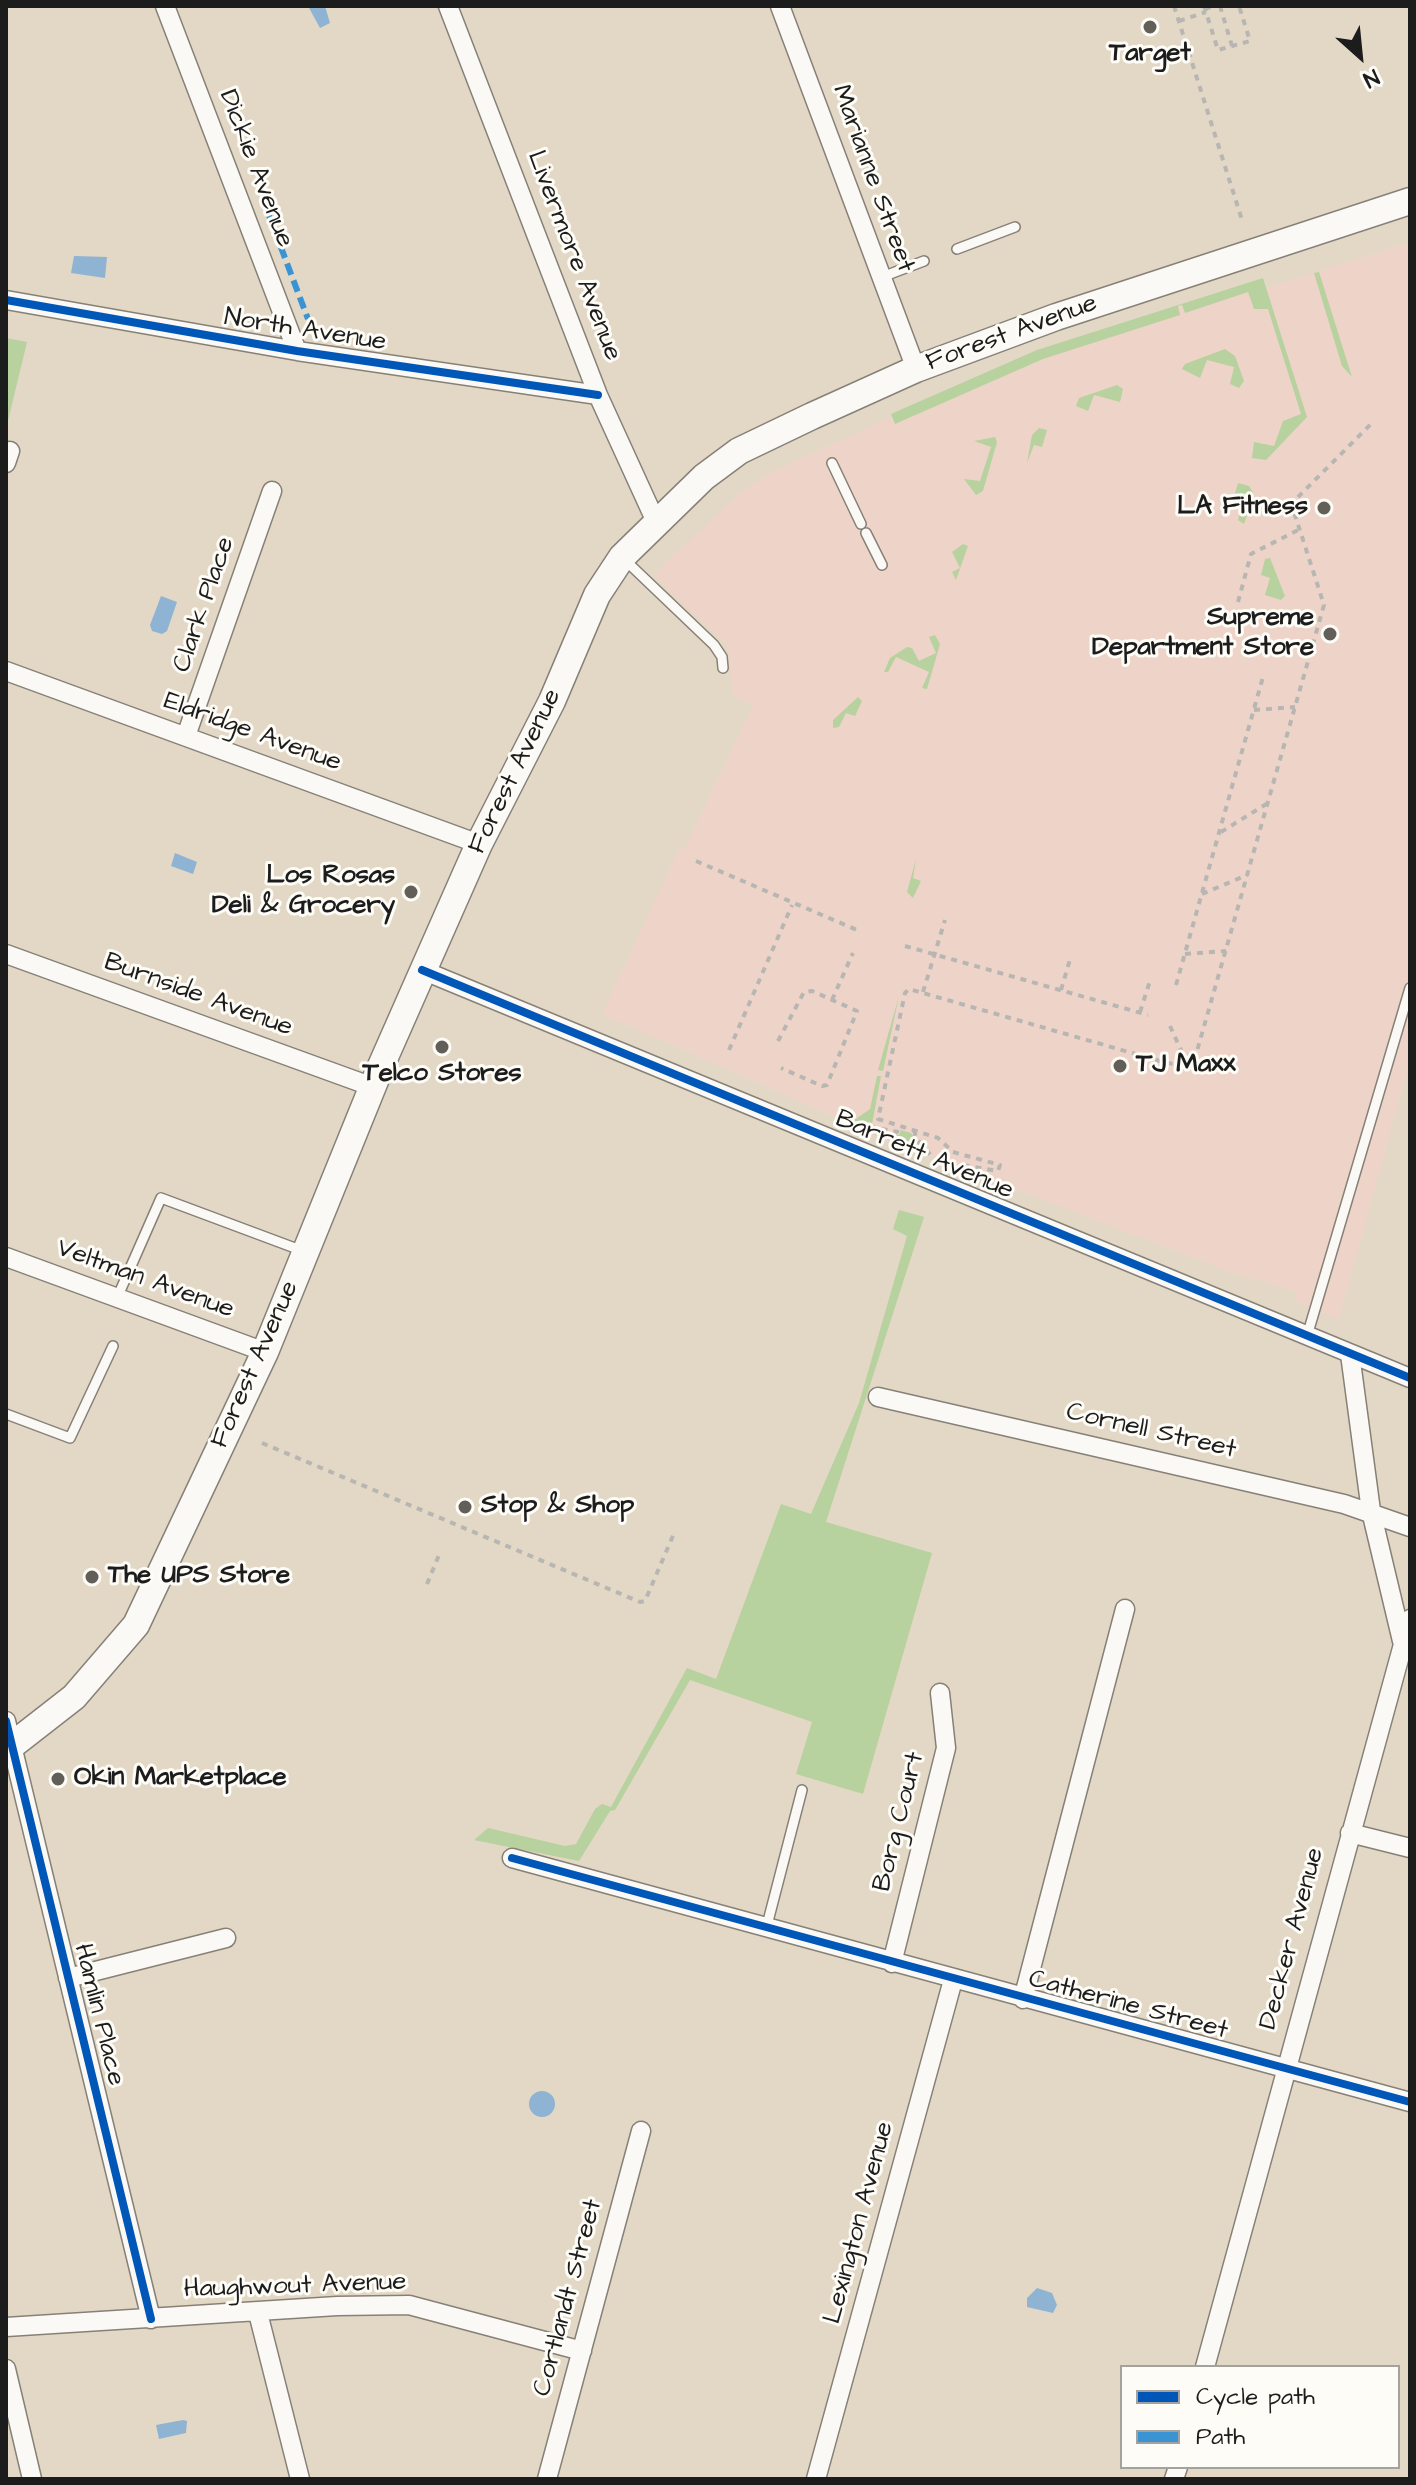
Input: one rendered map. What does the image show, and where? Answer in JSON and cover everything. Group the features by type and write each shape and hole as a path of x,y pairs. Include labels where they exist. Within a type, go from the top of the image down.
{"main road":[{"name":"Forest Avenue","path":"8,1748 74,1697 136,1625 265,1352 422,970 479,844 552,701 597,595 622,557 704,477 739,451 916,369 1056,317 1410,201"}],"street":[{"name":"Dickie Avenue","path":"165,6 297,351"},
{"name":"Livermore Avenue","path":"448,6 598,395 656,522"},
{"name":"Marianne Street","path":"780,6 916,369"},
{"name":"North Avenue","path":"6,300 297,351 598,395"},
{"name":"Clark Place","path":"186,736 272,491"},
{"name":"Eldridge Avenue","path":"6,671 479,844"},
{"name":"Burnside Avenue","path":"6,954 373,1087"},
{"name":"Barrett Avenue","path":"422,970 1410,1378"},
{"name":"Veltman Avenue","path":"7,1262 265,1352"},
{"path":"1350,1354 1371,1511 1402,1641"},
{"name":"Cornell Street","path":"878,1397 1371,1511 1410,1527"},
{"path":"1023,1999 1125,1609"},
{"name":"Decker Avenue","path":"1206,2365 1410,1619"},
{"name":"Borg Court","path":"892,1963 946,1748 940,1693"},
{"name":"Hamlin Place","path":"6,1721 8,1748 151,2319"},
{"path":"1350,1833 1410,1848"},
{"name":"Catherine Street","path":"512,1858 1410,2102"},
{"path":"68,1978 226,1938"},
{"name":"Lexington Avenue","path":"816,2479 953,1980"},
{"name":"Cortlandt Street","path":"547,2479 641,2131"},
{"name":"Haughwout Avenue","path":"6,2327 337,2306 409,2305 582,2351"},
{"path":"258,2313 300,2479"},
{"path":"6,2369 32,2479"}],"lane":[{"path":"957,249 1015,227"},
{"path":"882,277 924,261"},
{"path":"832,463 882,565"},
{"path":"622,557 714,645 722,657 723,668"},
{"path":"1307,1336 1410,988"},
{"path":"117,1298 161,1198 306,1252"},
{"path":"6,1414 70,1438 113,1346"},
{"path":"766,1929 802,1790"}],"path":[{"path":"1174,6 1243,223"},
{"path":"1179,21 1217,6 1232,46"},
{"path":"1205,9 1218,50 1250,41 1239,6"},
{"path":"952,1168 963,1165 998,1171 1000,1165 953,1152 938,1138 878,1119 905,993 909,989 1167,1063 1185,1059 1199,1048 1324,605 1293,508 1295,499 1373,422"},
{"path":"1238,602 1251,554 1300,529"},
{"path":"1176,985 1263,677"},
{"path":"1254,710 1295,707"},
{"path":"1219,833 1268,803"},
{"path":"696,861 792,905 857,930"},
{"path":"1202,894 1247,875"},
{"path":"729,1050 792,905"},
{"path":"923,992 945,920"},
{"path":"905,946 1148,1015"},
{"path":"1185,954 1226,951"},
{"path":"832,1000 853,953"},
{"path":"1061,990 1071,956"},
{"path":"1140,1012 1151,978"},
{"path":"778,1041 804,992 855,1009 858,1015 827,1085 822,1086 781,1068"},
{"path":"1170,1026 1185,1059"},
{"path":"860,1131 862,1125 897,1132 899,1126"},
{"path":"914,1130 916,1138 930,1150 935,1161"},
{"path":"262,1443 640,1602 645,1601 675,1531"},
{"path":"427,1584 439,1555"}],"shaded area":[{"path":"1410,242 1410,1060 1339,1319 1295,1301 1297,1292 1225,1270 864,1130 602,1014 679,848 684,850 753,705 733,695 727,645 654,576 660,568 742,492 772,472 1016,359 1263,278 1267,288"}],"green space":[{"path":"1319,272 1352,377 1342,366 1314,273"},
{"path":"1263,278 1307,417 1266,460 1252,458 1254,442 1274,446 1283,421 1301,414 1268,309 1254,309 1248,292 1185,313 1182,305 1178,306 1180,315 1043,359 895,424 891,414 1037,350"},
{"path":"6,338 27,342 6,429"},
{"path":"1225,349 1235,356 1244,381 1239,388 1230,384 1234,367 1207,360 1200,378 1182,369 1185,364"},
{"path":"1117,385 1123,389 1120,402 1094,395 1088,411 1076,406 1079,398"},
{"path":"1039,428 1047,430 1042,447 1034,445 1027,463 1032,435"},
{"path":"995,437 997,442 983,491 976,495 964,479 980,481 991,447 974,441"},
{"path":"1238,483 1249,486 1254,494 1244,524 1238,520 1242,503 1233,500"},
{"path":"963,544 968,546 956,580 952,572 960,568 952,552"},
{"path":"1270,558 1285,596 1281,600 1265,595 1270,578 1261,575 1265,559"},
{"path":"935,635 940,644 927,689 922,688 929,672 896,657 888,672 884,672 890,658 907,647 912,648 919,661 936,653 929,637"},
{"path":"858,697 862,701 855,716 846,713 839,727 833,728 833,720"},
{"path":"916,859 913,878 921,881 913,898 907,892"},
{"path":"899,996 883,1071 878,1070"},
{"path":"877,1076 881,1076 872,1124 861,1122 859,1127 850,1123 870,1109"},
{"path":"864,1130 899,1135 901,1130 911,1133 927,1155"},
{"path":"899,1210 924,1217 826,1522 932,1553 863,1794 796,1774 812,1722 690,1680 615,1810 610,1811 579,1861 474,1840 488,1828 565,1846 576,1844 595,1809 602,1804 611,1807 687,1668 716,1679 781,1504 811,1514 859,1403 907,1236 893,1229"}],"water":[{"path":"308,6 325,6 330,23 320,28"},
{"path":"74,256 107,257 105,278 71,273"},
{"path":"161,596 177,602 167,631 162,634 152,631 150,625"},
{"path":"175,853 197,862 193,874 171,866"},
{"path":"542,2091 551,2095 555,2104 551,2113 542,2117 533,2113 529,2104 533,2095"},
{"path":"1037,2288 1052,2293 1057,2305 1053,2313 1027,2307 1027,2298"},
{"path":"187,2421 186,2433 159,2439 156,2425"}],"marked path":[{"path":"268,213 308,319"}],"cycle path":[{"path":"6,300 297,351 598,395"},
{"path":"422,970 1410,1378"},
{"path":"6,1721 151,2319"},
{"path":"512,1858 1410,2102"}],"place":[{"name":"Target","path":"1150,27"},
{"name":"LA Fitness","path":"1324,508"},
{"name":"Supreme Department Store","path":"1330,634"},
{"name":"Los Rosas Deli & Grocery","path":"411,892"},
{"name":"Telco Stores","path":"442,1047"},
{"name":"TJ Maxx","path":"1120,1066"},
{"name":"Stop & Shop","path":"465,1507"},
{"name":"The UPS Store","path":"92,1577"},
{"name":"Okin Marketplace","path":"58,1779"}]}
